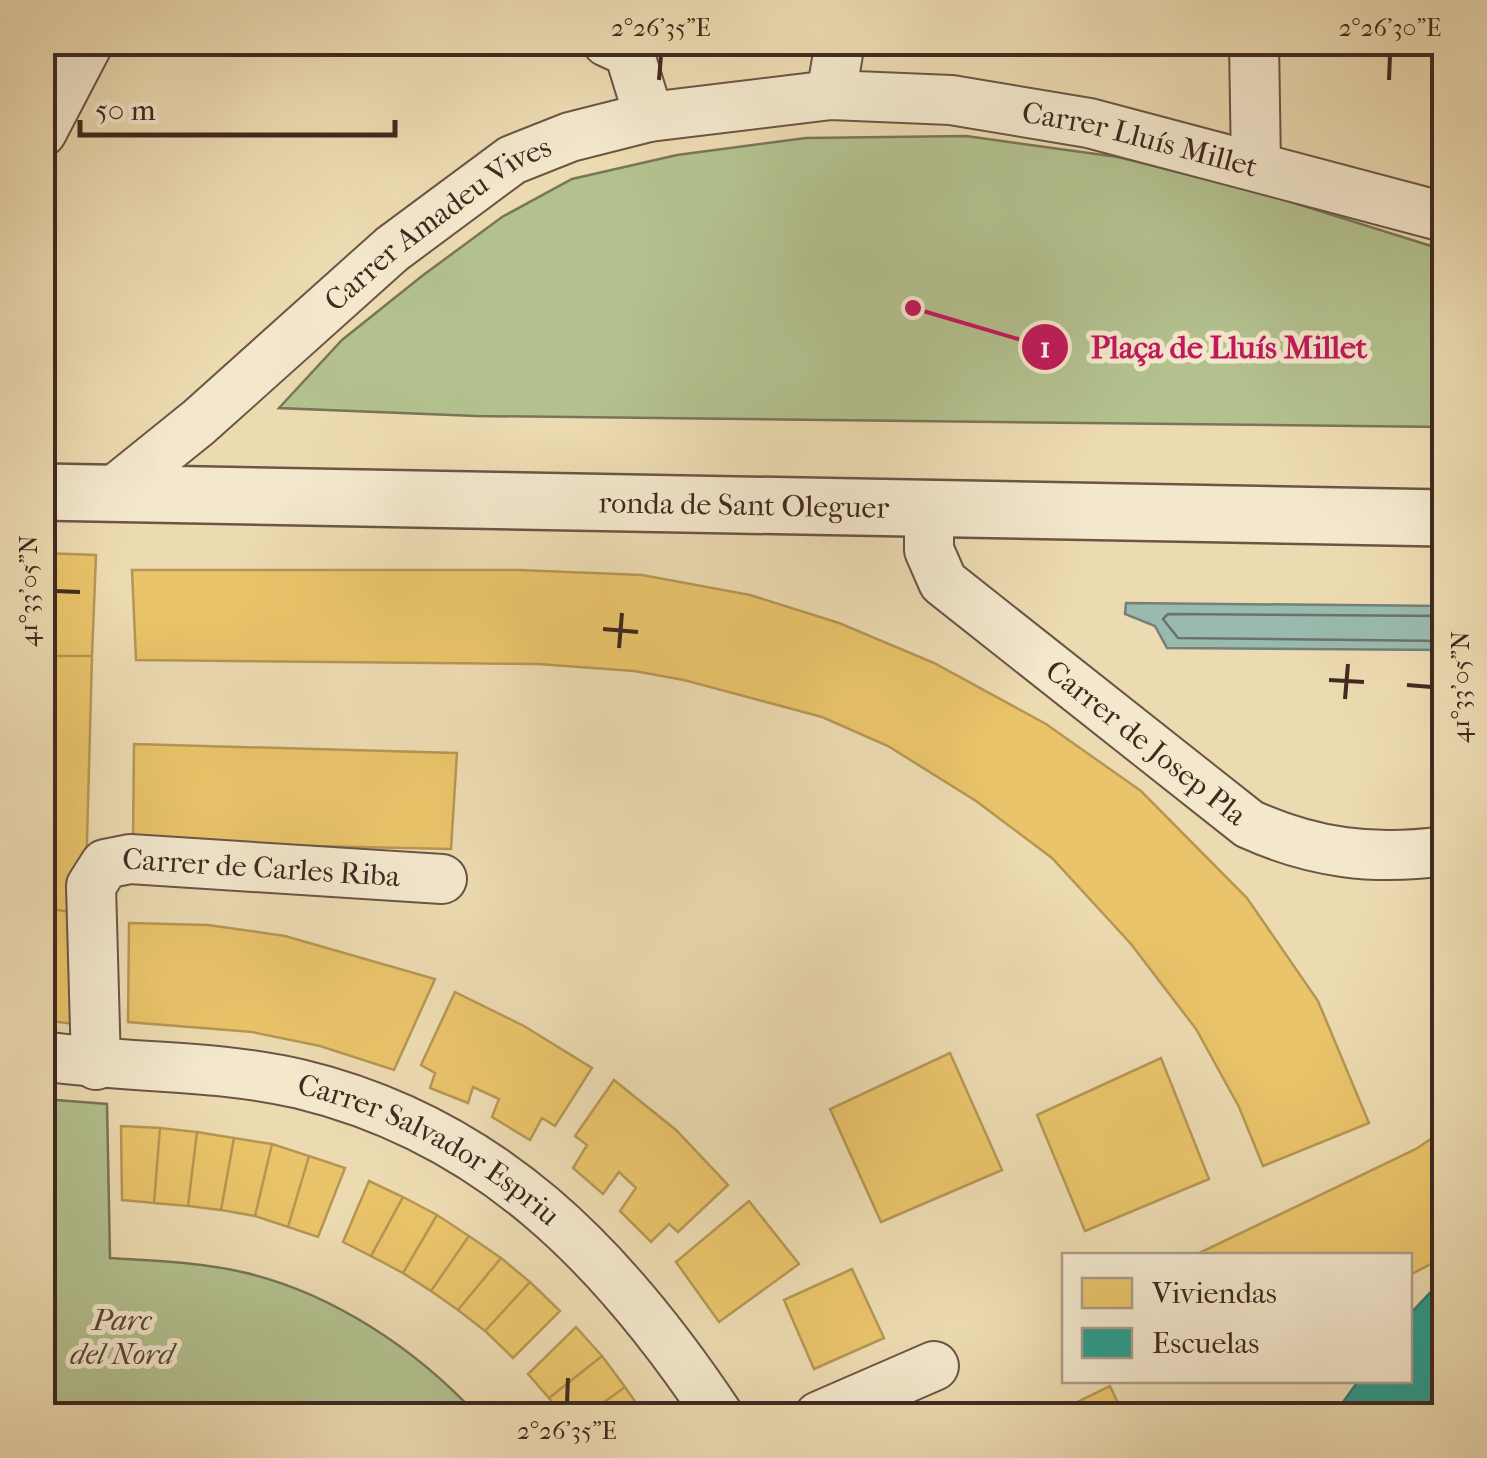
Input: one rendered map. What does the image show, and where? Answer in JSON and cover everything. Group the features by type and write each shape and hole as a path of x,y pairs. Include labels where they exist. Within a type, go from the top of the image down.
{"street":[{"path":"42,132 89,42"},
{"path":"607,42 629,52 650,117"},
{"path":"831,95 840,42"},
{"path":"1254,42 1256,166"},
{"name":"Carrer Amadeu Vives","path":"111,493 199,422 392,249 512,160 570,137 650,117 831,95"},
{"name":"Carrer Lluís Millet","path":"831,95 951,100 1089,123 1444,217"},
{"name":"ronda de Sant Oleguer","path":"42,492 1444,518"},
{"name":"Carrer de Josep Pla","path":"929,509 928,550 943,582 1249,824 1290,842 1350,856 1403,857 1444,851"},
{"name":"Carrer de Carles Riba","path":"96,1065 91,886 104,864 130,859 442,880"},
{"name":"Carrer Salvador Espriu","path":"42,1056 96,1065 207,1069 299,1084 380,1108 453,1142 536,1198 598,1260 670,1342 719,1416"},
{"path":"819,1416 934,1366"}],"green space":[{"path":"966,136 1118,157 1259,192 1444,250 1444,427 476,416 279,408 342,340 422,276 502,217 572,179 677,155 806,138"},
{"name":"Parc del Nord","path":"43,1099 107,1104 110,1258 226,1269 308,1294 399,1346 477,1415 43,1415"}],"water":[{"path":"1126,603 1444,606 1444,650 1167,648 1155,626 1125,614"}],"building: Viviendas":[{"path":"42,553 96,555 92,656 42,656"},
{"path":"132,570 519,570 642,575 750,595 839,623 934,663 1046,724 1141,791 1247,898 1318,1001 1369,1123 1263,1166 1239,1107 1196,1029 1131,944 1052,858 976,801 888,746 822,717 684,680 634,671 538,664 136,660"},
{"path":"42,656 92,656 85,915 42,907"},
{"path":"134,744 457,753 451,849 133,842"},
{"path":"42,907 85,915 83,1025 42,1020"},
{"path":"129,923 208,925 285,936 435,979 394,1070 320,1046 252,1032 128,1022"},
{"path":"455,992 524,1026 592,1068 555,1126 542,1118 530,1140 492,1117 499,1099 473,1087 468,1103 430,1088 435,1073 421,1065"},
{"path":"950,1053 1002,1170 881,1222 830,1109"},
{"path":"1161,1058 1209,1179 1085,1231 1037,1115"},
{"path":"614,1080 676,1130 728,1185 678,1232 669,1224 651,1242 620,1211 636,1188 619,1172 603,1194 573,1168 587,1145 575,1136"},
{"path":"121,1126 160,1128 154,1203 122,1200"},
{"path":"160,1128 197,1132 188,1206 154,1203"},
{"path":"1444,1130 1444,1257 1412,1274 1412,1253 1199,1253 1416,1149"},
{"path":"197,1132 234,1138 221,1210 188,1206"},
{"path":"234,1138 272,1144 255,1216 221,1210"},
{"path":"272,1144 309,1156 288,1227 255,1216"},
{"path":"309,1156 345,1168 318,1237 288,1227"},
{"path":"369,1181 403,1197 371,1256 343,1242"},
{"path":"403,1197 437,1215 403,1273 371,1256"},
{"path":"749,1201 799,1264 719,1322 676,1262"},
{"path":"437,1215 469,1236 431,1291 403,1273"},
{"path":"469,1236 501,1258 458,1310 431,1291"},
{"path":"501,1258 530,1282 485,1331 458,1310"},
{"path":"852,1269 884,1338 814,1369 784,1300"},
{"path":"530,1282 560,1311 513,1358 485,1331"},
{"path":"576,1327 602,1356 549,1398 528,1374"},
{"path":"602,1356 625,1387 585,1416 563,1416 549,1398"},
{"path":"1110,1386 1124,1416 1049,1416"},
{"path":"625,1387 645,1416 585,1416"}],"building: Escuelas":[{"path":"1444,1278 1444,1416 1333,1416 1357,1383 1412,1383 1412,1312"}],"place":[{"name":"Plaça de Lluís Millet","path":"913,308"}]}
